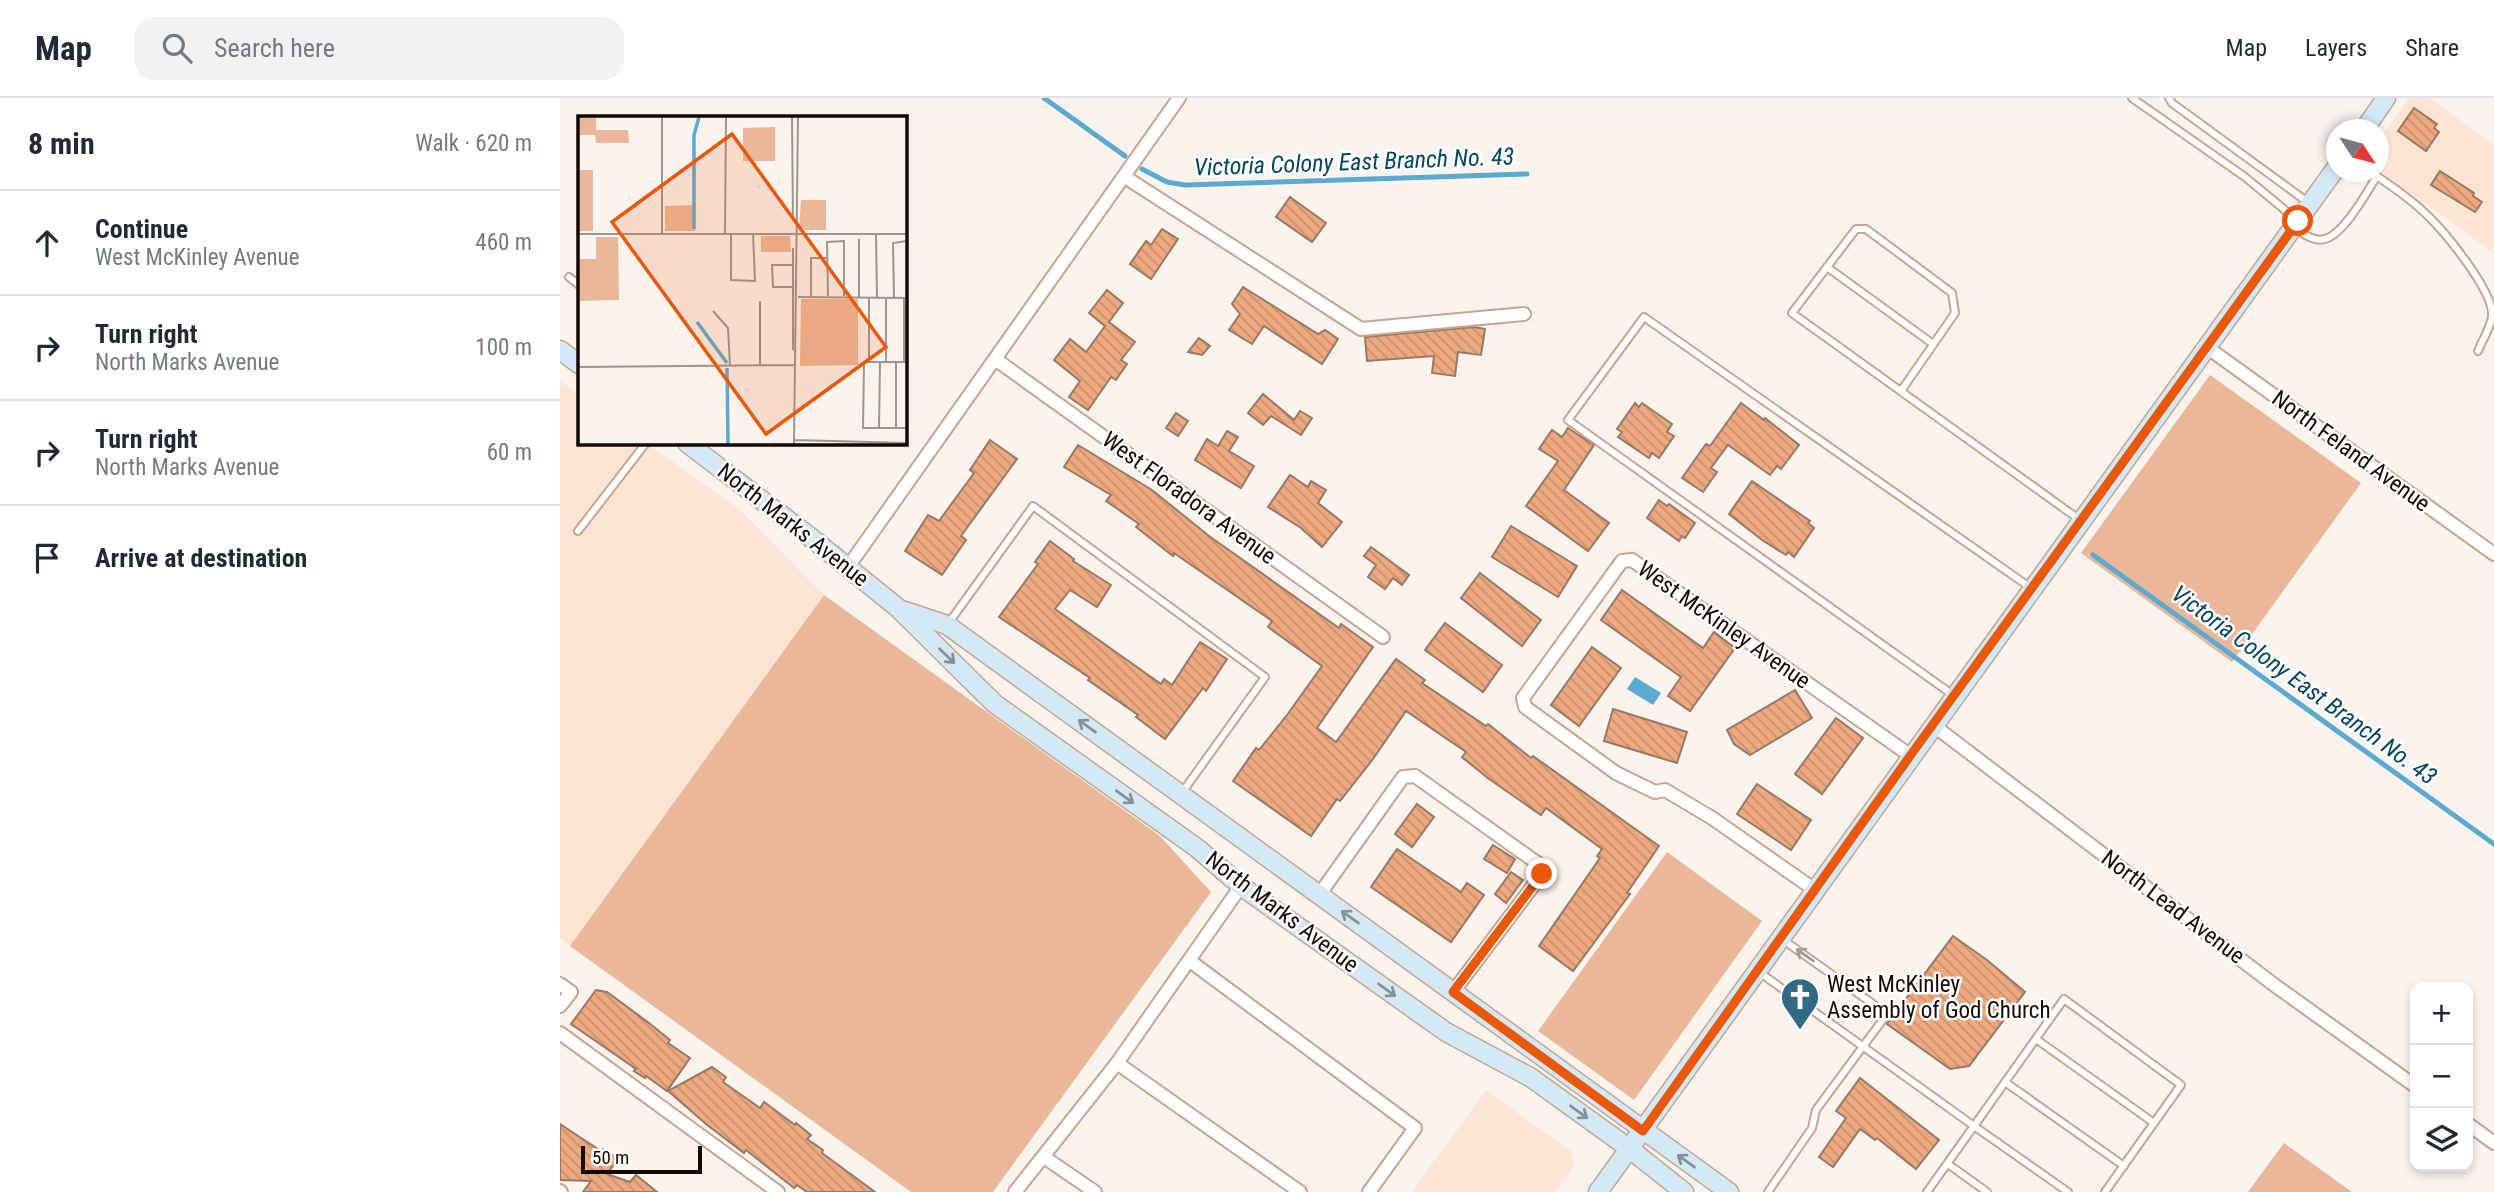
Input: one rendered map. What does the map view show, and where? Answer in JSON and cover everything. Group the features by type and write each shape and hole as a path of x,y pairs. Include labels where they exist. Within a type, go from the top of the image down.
{"main road":[{"path":"2372,119 2386,98"},
{"path":"1598,1192 2326,182"},
{"path":"560,350 578,363"},
{"name":"North Marks Avenue","path":"688,444 898,608 995,704 1197,848 1241,886 1446,1032 1522,1072 1630,1149 1684,1192"},
{"name":"North Marks Avenue","path":"898,608 947,625 1729,1192"}],"street":[{"path":"848,567 1179,98"},
{"path":"1125,177 1361,329 1524,314"},
{"name":"North Feland Avenue","path":"2208,348 2494,554"},
{"name":"West Floradora Avenue","path":"995,359 1383,637"},
{"name":"West McKinley Avenue","path":"1815,891 1712,818 1665,790 1654,792 1616,773 1525,707 1522,698 1622,561 1632,560 1910,756"},
{"name":"North Lead Avenue","path":"1933,725 2262,975 2410,1082"},
{"name":"North Marks Avenue","path":"1319,894 1403,776 1415,776 1540,865 1542,874 1453,992"},
{"path":"1015,1192 1117,1063 1241,886"},
{"path":"1189,961 1415,1128 1368,1192"},
{"path":"560,984 570,992 560,1006"},
{"path":"560,1033 778,1192"},
{"path":"1117,1063 1300,1192"},
{"path":"2473,1128 2494,1143"},
{"path":"1044,1157 1095,1192"}],"lane":[{"path":"2132,98 2245,177 2312,239 2326,239 2339,231 2369,182"},
{"path":"2169,98 2219,139 2310,204"},
{"path":"2385,182 2425,212 2449,239 2481,283 2488,296 2492,316 2478,351"},
{"path":"1901,391 1955,313 1952,293 1866,229 1856,229 1792,313 2081,522"},
{"path":"1827,267 1933,344"},
{"path":"569,277 578,284"},
{"path":"1954,696 1568,419 1575,409 1644,317 2032,590"},
{"path":"578,531 645,444"},
{"path":"947,625 1033,506 1265,677 1181,794"},
{"path":"1768,1192 1812,1128 1816,1110 1887,1014 1781,938"},
{"path":"1757,971 2068,1192"},
{"path":"1927,1192 2064,999 2181,1085 2105,1192"},
{"path":"2036,1039 2154,1123"},
{"path":"2005,1082 2124,1166"},
{"path":"1948,1164 1987,1192"}],"shaded area":[{"path":"2409,98 2429,98 2494,145 2494,253 2389,177 2389,126"},
{"path":"2210,375 2361,483 2232,662 2081,553"},
{"path":"560,381 578,394 578,444 647,444 740,510 824,595 570,946 560,938"},
{"path":"824,595 1160,836 1211,892 993,1192 911,1192 570,946"},
{"path":"1667,852 1762,921 1634,1100 1538,1031"},
{"path":"1486,1090 1572,1152 1574,1167 1556,1192 1412,1192"},
{"path":"2284,1143 2352,1192 2248,1192"}],"water":[{"path":"1635,677 1661,693 1653,705 1627,689"}],"building":[{"path":"2414,108 2437,124 2434,128 2439,132 2426,151 2398,131"},
{"path":"2440,171 2474,193 2473,196 2482,202 2475,212 2431,185"},
{"path":"1290,197 1326,223 1312,242 1276,217"},
{"path":"1162,229 1178,239 1151,279 1130,264 1146,241 1151,245"},
{"path":"1243,287 1318,334 1325,330 1338,339 1322,364 1264,326 1252,344 1229,330 1240,314 1232,304"},
{"path":"1107,290 1123,303 1109,322 1135,342 1121,360 1127,364 1116,380 1111,377 1088,410 1069,397 1080,381 1054,360 1070,339 1086,352 1105,326 1089,313"},
{"path":"1474,327 1485,329 1481,355 1458,352 1455,376 1432,373 1434,356 1367,361 1365,337"},
{"path":"1199,338 1210,346 1202,355 1188,352"},
{"path":"1263,394 1294,420 1300,411 1312,418 1301,435 1271,416 1263,425 1248,413"},
{"path":"1635,403 1639,407 1642,403 1672,424 1667,432 1674,436 1659,458 1652,453 1649,458 1618,437 1622,432 1617,429"},
{"path":"1741,403 1799,445 1781,469 1777,466 1770,475 1728,445 1711,468 1717,472 1703,492 1682,478 1706,444 1710,446"},
{"path":"1176,413 1188,421 1178,436 1166,428"},
{"path":"1568,428 1594,445 1564,490 1609,523 1588,551 1526,506 1558,461 1539,449 1552,430 1562,437"},
{"path":"1227,431 1238,437 1229,451 1254,466 1241,488 1195,460 1207,439 1218,446"},
{"path":"990,440 1017,459 961,536 966,540 942,575 905,551 928,515 939,521 974,473 970,470"},
{"path":"1078,445 1152,490 1209,536 1339,628 1341,624 1373,647 1317,728 1336,742 1396,659 1425,680 1422,683 1486,726 1488,724 1531,758 1533,756 1659,846 1627,893 1630,894 1573,971 1539,946 1600,858 1597,856 1602,849 1546,808 1541,815 1489,779 1462,757 1466,752 1406,711 1373,759 1340,801 1337,799 1311,836 1233,781 1256,748 1259,750 1287,715 1322,666 1268,627 1272,621 1174,553 1173,556 1136,527 1139,524 1106,501 1111,495 1064,467"},
{"path":"1290,475 1308,487 1311,481 1326,490 1318,503 1342,522 1322,547 1301,528 1268,507"},
{"path":"1752,481 1810,521 1808,523 1814,528 1794,557 1762,540 1729,514"},
{"path":"1659,500 1695,523 1685,538 1682,536 1679,541 1647,518"},
{"path":"1511,526 1577,566 1558,597 1492,557"},
{"path":"1050,541 1074,559 1073,561 1111,585 1097,607 1070,590 1055,609 1161,684 1164,679 1172,685 1200,642 1227,659 1206,691 1203,688 1165,739 1136,717 1138,715 1088,680 1090,678 999,617 1038,564 1035,562"},
{"path":"1371,547 1409,575 1402,585 1393,578 1385,589 1368,577 1376,565 1364,556"},
{"path":"1480,573 1541,620 1522,646 1461,598"},
{"path":"1622,590 1703,648 1714,632 1735,648 1690,711 1668,696 1681,677 1601,620"},
{"path":"1445,623 1502,665 1483,692 1425,650"},
{"path":"1592,647 1621,668 1579,726 1551,705"},
{"path":"1795,690 1812,718 1750,755 1734,744 1727,730"},
{"path":"1613,709 1687,732 1677,763 1604,741"},
{"path":"1836,718 1863,738 1822,794 1795,774"},
{"path":"1757,784 1811,820 1791,850 1737,814"},
{"path":"1417,804 1434,817 1412,847 1395,834"},
{"path":"1493,845 1515,859 1507,873 1484,859"},
{"path":"1397,849 1461,892 1467,883 1484,895 1451,942 1371,887"},
{"path":"1511,872 1523,880 1506,903 1495,894"},
{"path":"1953,936 2025,992 1969,1066 1950,1069 1887,1024"},
{"path":"596,990 607,992 690,1058 667,1091 634,1071 636,1069 571,1024"},
{"path":"712,1067 726,1077 723,1082 760,1108 764,1102 795,1125 796,1123 811,1135 807,1139 823,1150 822,1153 875,1192 807,1192 797,1185 794,1188 746,1150 744,1153 706,1124 668,1091"},
{"path":"1860,1078 1939,1140 1916,1169 1877,1138 1875,1140 1860,1129 1833,1167 1819,1157 1846,1118 1836,1111"},
{"path":"560,1124 618,1159 607,1174 630,1182 636,1175 657,1192 583,1192 591,1181 560,1180"}],"waterway":[{"name":"Victoria Colony East Branch No. 43","path":"1044,98 1125,156"},
{"name":"Victoria Colony East Branch No. 43","path":"1142,169 1167,182 1185,185 1527,174"},
{"name":"Victoria Colony East Branch No. 43","path":"2093,555 2494,844"}],"place":[{"name":"West McKinley Assembly of God Church","path":"1800,1031"}],"route":[{"path":"1542,874 1453,992 1643,1131 1910,756 2298,221"}]}
